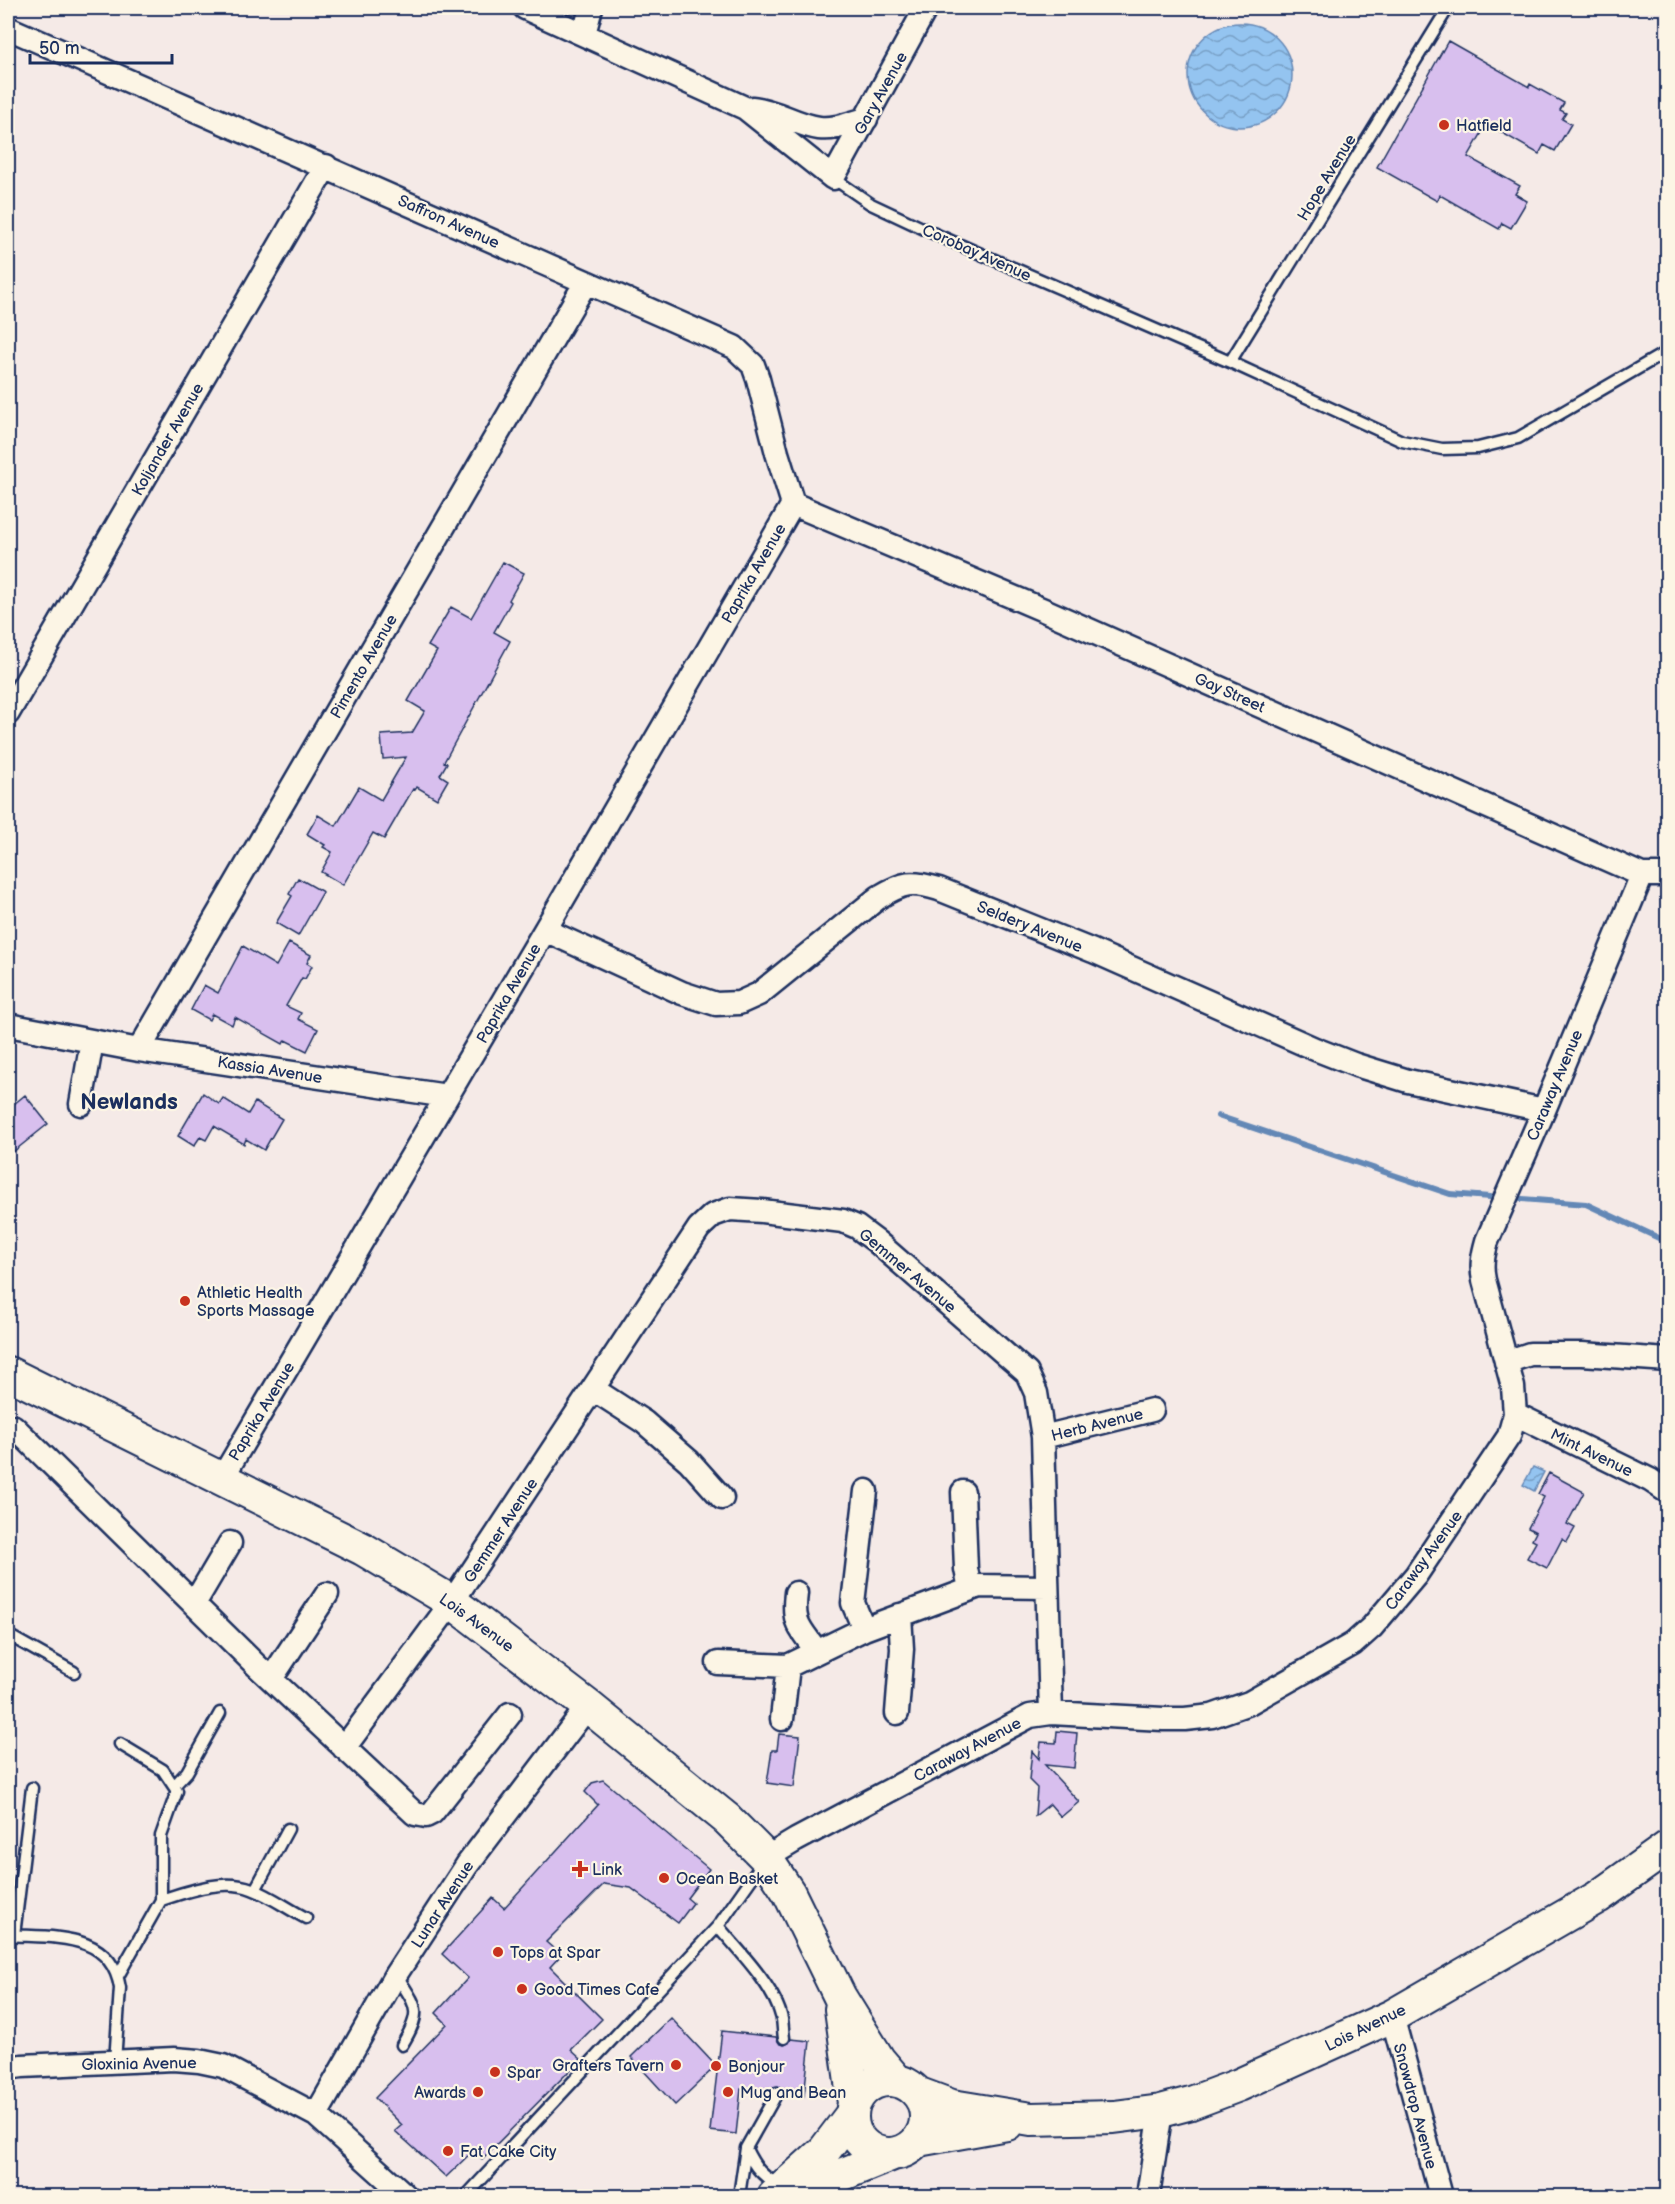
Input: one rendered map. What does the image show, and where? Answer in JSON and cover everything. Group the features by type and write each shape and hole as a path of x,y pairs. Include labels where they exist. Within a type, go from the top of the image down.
{"street":[{"name":"Corobay Avenue","path":"525,8 745,108 833,178"},
{"path":"584,34 591,8"},
{"name":"Gary Avenue","path":"833,178 926,8"},
{"name":"Saffron Avenue","path":"8,28 734,347 747,359 758,378 793,504"},
{"name":"Corobay Avenue","path":"745,108 774,112 820,128 835,128 866,119"},
{"name":"Koljander Avenue","path":"8,713 326,166"},
{"name":"Pimento Avenue","path":"139,1050 586,282"},
{"name":"Gay Street","path":"793,504 1046,611 1642,874 1668,875"},
{"name":"Paprika Avenue","path":"221,1480 793,504"},
{"name":"Caraway Avenue","path":"766,1858 1030,1716 1051,1713 1185,1719 1212,1716 1249,1703 1353,1644 1372,1627 1416,1575 1509,1436 1515,1414 1513,1387 1481,1265 1487,1241 1642,874"},
{"name":"Seldery Avenue","path":"545,930 682,993 716,1004 739,1003 759,994 879,897 897,886 917,883 939,889 1093,951 1356,1065 1408,1081 1544,1110"},
{"name":"Kassia Avenue","path":"8,1025 139,1050 447,1096"},
{"path":"81,1104 92,1041"},
{"name":"Gemmer Avenue","path":"344,1748 452,1602 699,1228 713,1215 730,1209 825,1217 857,1227 1027,1373 1036,1393 1043,1437 1051,1713"},
{"path":"1506,1362 1530,1354 1582,1354 1668,1360"},
{"name":"Lois Avenue","path":"8,1374 363,1549 452,1602 588,1706 728,1819 766,1858 789,1893 840,1997 879,2060 907,2087 952,2106 1031,2119 1114,2117 1161,2111 1191,2103 1239,2085 1392,2016 1598,1897 1668,1847"},
{"path":"593,1389 644,1422 689,1461 722,1498"},
{"name":"Herb Avenue","path":"1043,1437 1152,1410"},
{"name":"Mint Avenue","path":"1515,1414 1650,1480 1668,1492"},
{"path":"14,1427 271,1679 415,1814 426,1816 432,1813 510,1714"},
{"path":"864,1629 853,1603 866,1491"},
{"path":"963,1492 966,1569 970,1589"},
{"path":"194,1604 230,1543"},
{"path":"718,1663 788,1666 864,1629 970,1589 982,1586 1047,1587"},
{"path":"796,1593 793,1611 795,1620 817,1652"},
{"path":"271,1679 327,1594"},
{"path":"897,1713 903,1649 900,1616"},
{"path":"782,1719 788,1666"},
{"name":"Lunar Avenue","path":"316,2115 396,1974 466,1865 588,1706"},
{"name":"Lois Avenue","path":"840,1997 853,2109"},
{"name":"Snowdrop Avenue","path":"1392,2016 1441,2196"},
{"name":"Gloxinia Avenue","path":"8,2068 174,2059 223,2066 316,2115 406,2196"},
{"path":"789,2193 824,2151 853,2109 858,2096 872,2084 889,2080 907,2087 922,2102 925,2121 905,2147 882,2153 863,2144 853,2125 853,2109"},
{"path":"1148,2196 1161,2111"},
{"name":"Lois Avenue","path":"789,2193 841,2175 905,2147 1031,2119"}],"lane":[{"name":"Hope Avenue","path":"1230,362 1448,8"},
{"name":"Corobay Avenue","path":"833,178 871,204 1230,362 1402,441 1442,449 1478,448 1518,438 1668,351"},
{"path":"8,1635 74,1672"},
{"path":"174,1786 186,1772 220,1713"},
{"path":"118,1976 161,1900 161,1836 176,1796 174,1786 163,1770 120,1744"},
{"path":"32,1788 11,1935 54,1936 91,1946 110,1962 118,1976 120,1988 115,2062"},
{"path":"255,1890 288,1829"},
{"path":"466,2196 718,1926 766,1858"},
{"path":"161,1900 215,1886 245,1886 306,1918"},
{"path":"718,1926 752,1967 775,2001 782,2019 783,2038"},
{"path":"396,1974 414,2002 415,2009 414,2024 402,2045"},
{"path":"739,2196 746,2148 777,2093"},
{"path":"746,2148 754,2165 764,2176 789,2193"}],"water":[{"path":"1240,23 1260,27 1277,38 1288,55 1292,75 1288,95 1277,112 1260,123 1240,127 1220,123 1203,112 1192,95 1188,75 1192,55 1203,38 1220,27"},
{"path":"1533,1467 1544,1472 1534,1491 1523,1485"}],"building":[{"path":"1448,41 1529,87 1530,84 1564,103 1560,110 1566,113 1562,119 1571,124 1555,151 1544,145 1539,154 1487,124 1468,157 1520,186 1515,194 1527,201 1511,228 1502,223 1499,229 1440,195 1437,201 1377,167"},
{"path":"503,562 524,573 494,632 510,641 444,762 447,763 440,775 448,780 437,799 417,787 413,789 384,839 373,833 343,885 321,872 332,852 307,834 318,815 336,826 359,787 381,800 406,757 383,759 381,735 412,733 425,711 408,701 437,651 428,646 451,607 471,618"},
{"path":"298,878 323,892 298,936 276,923 292,896 289,894"},
{"path":"289,943 311,955 307,963 312,966 305,979 302,978 286,1006 301,1013 298,1019 318,1029 307,1051 285,1040 283,1044 235,1017 232,1025 212,1014 209,1020 191,1010 204,985 218,993 243,946 276,966"},
{"path":"203,1093 219,1104 223,1098 248,1114 255,1102 282,1119 264,1150 246,1139 244,1144 214,1126 206,1140 200,1137 194,1146 178,1136"},
{"path":"25,1095 48,1124 8,1156 8,1122 14,1117 8,1109"},
{"path":"1549,1473 1584,1492 1567,1524 1575,1528 1567,1542 1562,1539 1547,1568 1527,1558 1536,1542 1532,1540 1536,1532 1528,1528 1544,1497 1538,1494"},
{"path":"1057,1731 1077,1733 1074,1768 1045,1765 1079,1802 1061,1817 1050,1804 1035,1816 1037,1788 1029,1780 1032,1751 1039,1759 1041,1742 1056,1743"},
{"path":"779,1734 800,1736 794,1787 767,1783 772,1750 777,1750"},
{"path":"603,1780 709,1869 687,1898 693,1903 678,1923 631,1888 604,1884 546,1942 561,1955 550,1967 602,2019 571,2050 581,2059 482,2159 474,2150 446,2177 395,2131 402,2125 375,2098 447,2024 436,2013 468,1978 442,1954 493,1898 504,1908 598,1805 585,1792 592,1783"},
{"path":"671,2018 716,2066 675,2105 631,2057"},
{"path":"722,2031 776,2037 779,2043 784,2045 791,2039 810,2041 804,2096 784,2094 783,2089 778,2086 773,2087 769,2092 741,2089 736,2134 710,2131"}],"waterway":[{"path":"1218,1116 1450,1194 1490,1197"},
{"path":"1522,1199 1586,1204 1663,1240"}],"place":[{"name":"Hatfield","path":"1444,125"},
{"name":"Athletic Health Sports Massage","path":"185,1301"},
{"name":"Link","path":"580,1869"},
{"name":"Ocean Basket","path":"664,1878"},
{"name":"Tops at Spar","path":"498,1952"},
{"name":"Good Times Cafe","path":"522,1989"},
{"name":"Grafters Tavern","path":"676,2065"},
{"name":"Bonjour","path":"716,2066"},
{"name":"Spar","path":"495,2072"},
{"name":"Awards","path":"478,2092"},
{"name":"Mug and Bean","path":"728,2092"},
{"name":"Fat Cake City","path":"448,2151"}],"district":[{"name":"Newlands","path":"129,1101"}]}
